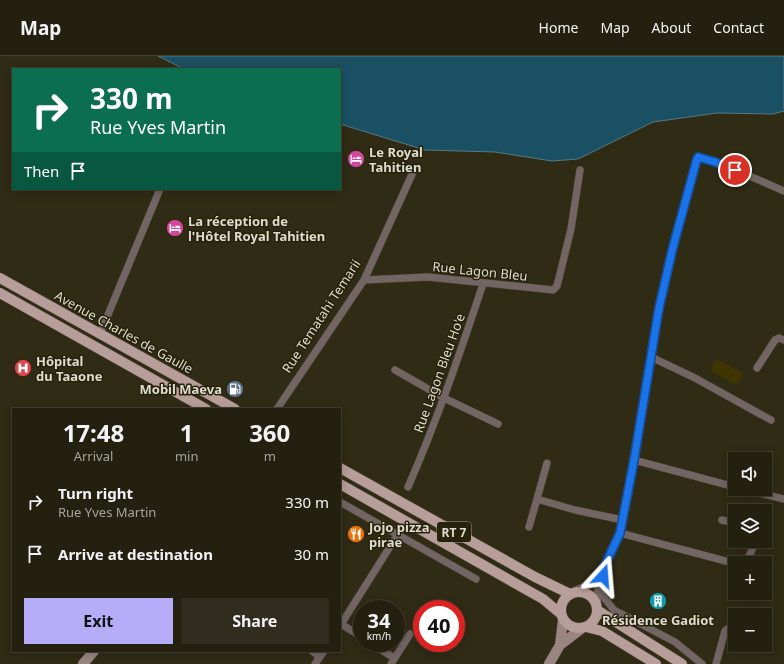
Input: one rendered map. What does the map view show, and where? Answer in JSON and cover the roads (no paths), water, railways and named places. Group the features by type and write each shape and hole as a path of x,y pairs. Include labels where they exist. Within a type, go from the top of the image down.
{"main road":[{"name":"Avenue Charles de Gaulle","path":"0,278 233,408"},
{"name":"Avenue Charles de Gaulle","path":"0,293 204,408"},
{"name":"RT 7","path":"341,469 534,578 572,593 587,593 597,607 682,664"},
{"name":"RT 7","path":"341,485 543,599 570,626 602,631 656,664"},
{"path":"560,645 562,602 572,593"},
{"path":"549,664 560,645 594,621 597,607"},
{"path":"83,664 93,652"}],"street":[{"path":"597,607 599,585 604,567 620,533 623,520 659,308 673,247 697,159 698,157 705,158 784,191"},
{"name":"Rue Tematahi Temarii","path":"278,408 364,280 414,170"},
{"name":"Rue Lagon Bleu","path":"364,280 428,278 553,290 558,286 564,252 571,229 580,170"},
{"path":"100,334 160,190"},
{"name":"Rue Lagon Bleu Ho'e","path":"408,488 444,398 483,284"},
{"path":"758,368 775,340 779,338 784,340"},
{"path":"651,357 695,378 771,420"},
{"path":"395,370 444,398 498,424"},
{"path":"634,460 728,485"},
{"path":"529,527 547,463"},
{"path":"772,496 784,499"},
{"path":"537,499 623,520"},
{"path":"341,503 476,579"},
{"path":"722,520 728,521"},
{"path":"620,533 733,563 744,562 749,557 752,548"},
{"path":"353,632 341,625 398,534"},
{"path":"572,593 585,587 604,567"},
{"path":"599,585 602,586 602,594 614,610 675,642 702,664"},
{"path":"716,664 725,631 728,629"},
{"path":"382,652 393,661 410,634"},
{"path":"315,664 322,654"}],"water":[{"path":"158,56 784,56 784,111 773,114 717,113 653,122 578,159 552,161 495,152 425,150 341,124 341,68 182,68"}],"place":[{"name":"Le Royal Tahitien","path":"356,159"},
{"name":"La réception de l'Hôtel Royal Tahitien","path":"175,228"},
{"name":"Hôpital du Taaone","path":"23,368"},
{"name":"Mobil Maeva","path":"235,389"},
{"name":"Jojo pizza pirae","path":"356,534"},
{"name":"Résidence Gadiot","path":"658,601"}]}
